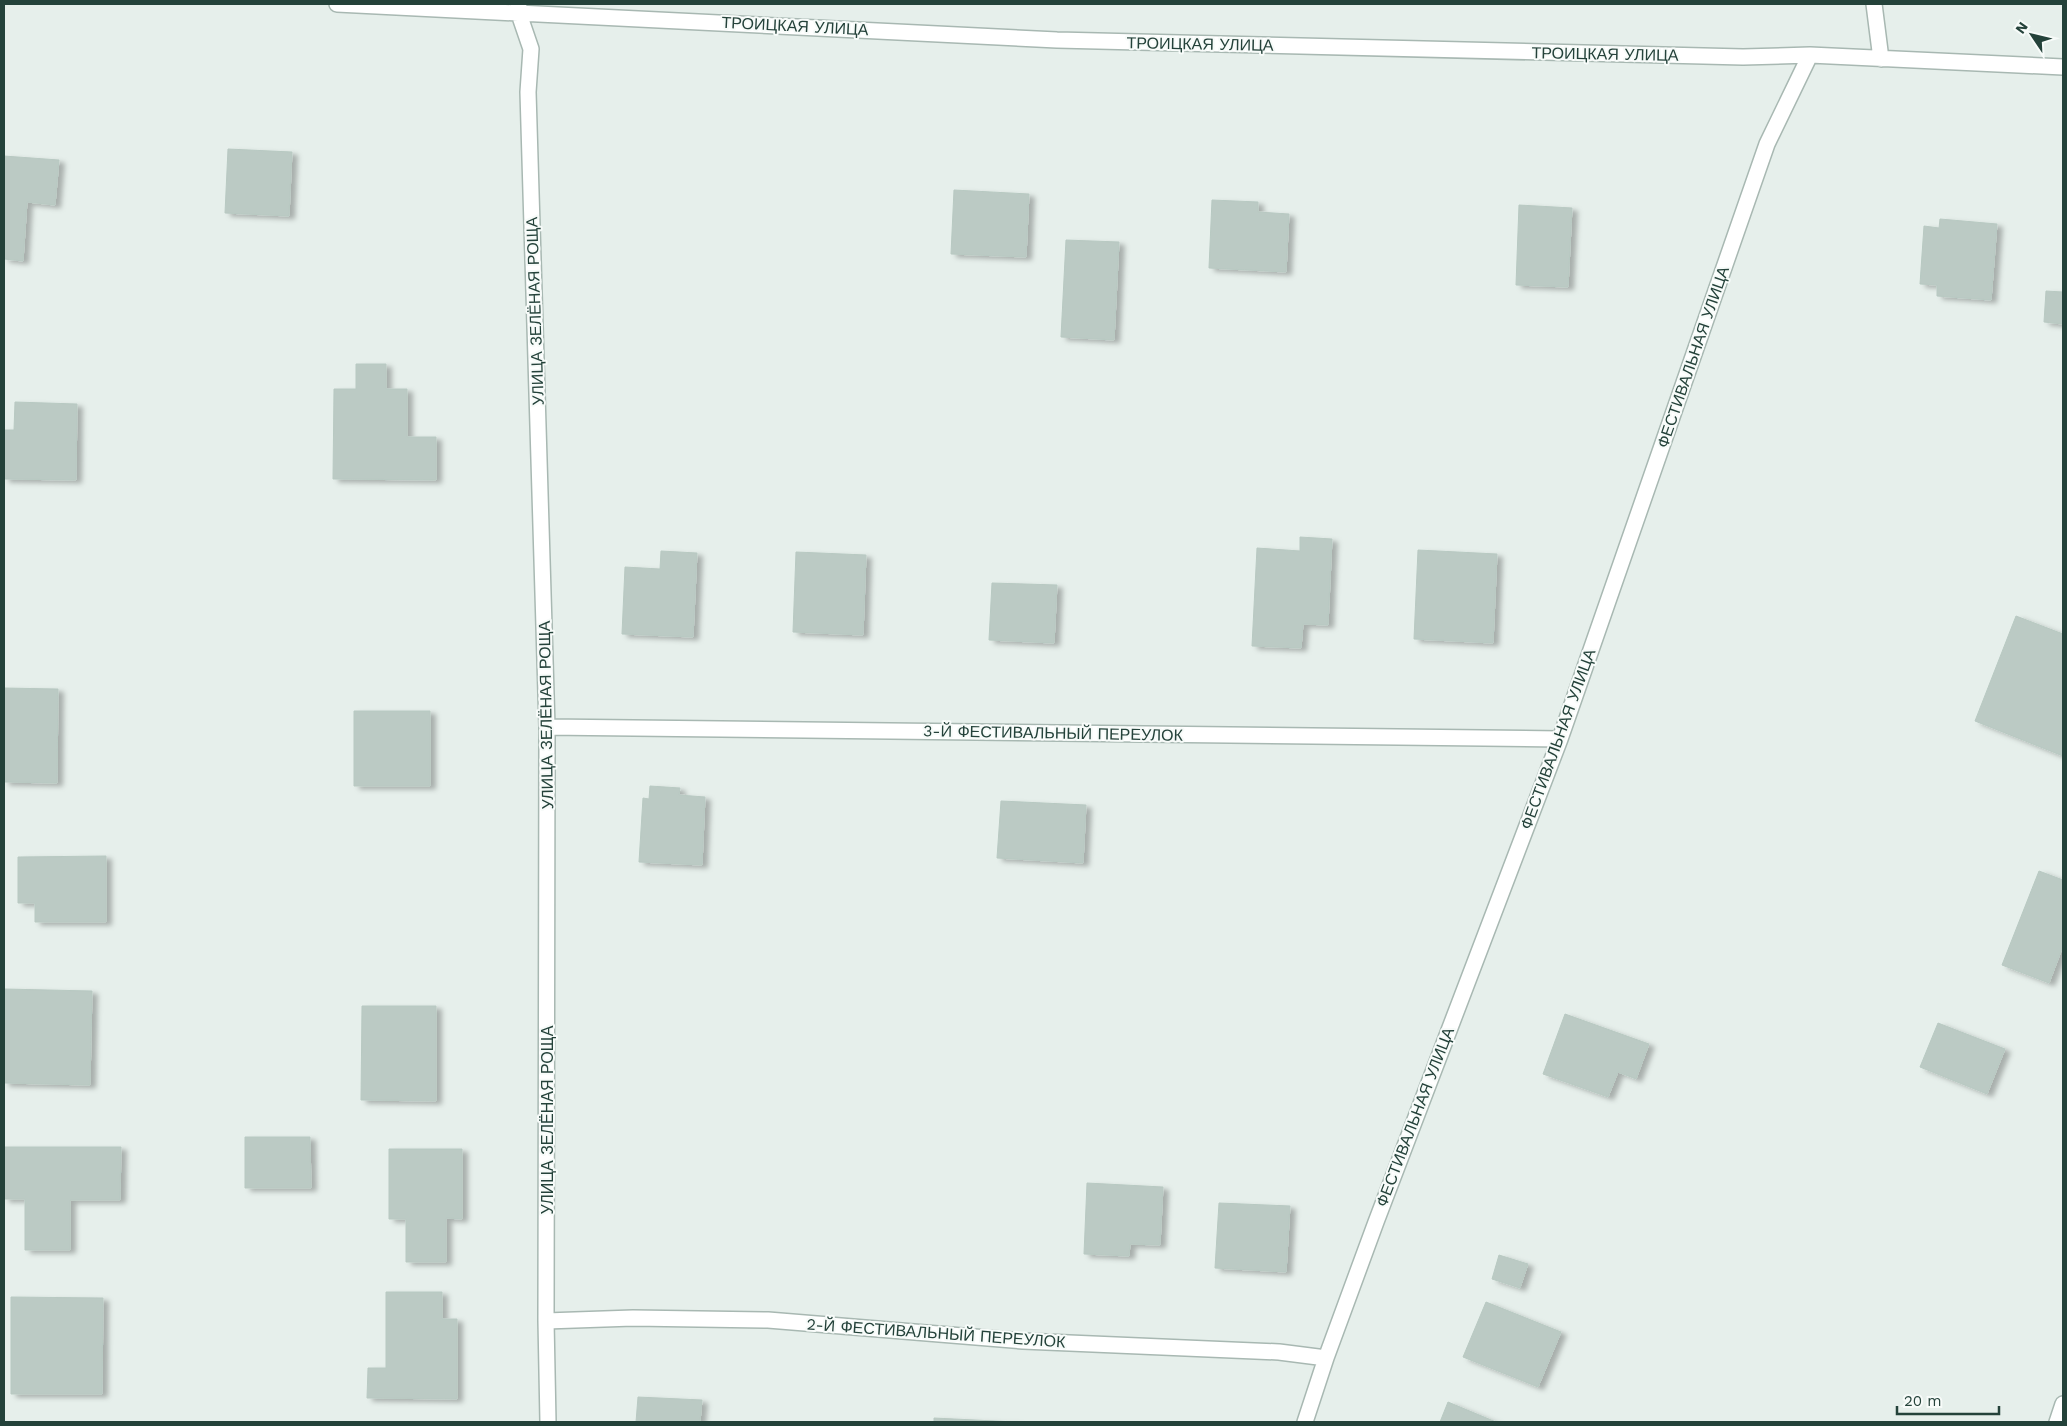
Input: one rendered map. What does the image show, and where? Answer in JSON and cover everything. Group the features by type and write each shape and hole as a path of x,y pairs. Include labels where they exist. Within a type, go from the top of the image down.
{"street":[{"name":"ТРОИЦКАЯ УЛИЦА","path":"337,4 518,8 1057,40 1743,57 1810,55 2063,67"},
{"path":"1874,4 1881,59"},
{"name":"УЛИЦА ЗЕЛЁНАЯ РОЩА","path":"518,8 532,49 528,92 547,726 546,1321 548,1422"},
{"name":"ФЕСТИВАЛЬНАЯ УЛИЦА","path":"1305,1422 1326,1358 1376,1222 1560,739 1766,144 1810,55"},
{"name":"3-Й ФЕСТИВАЛЬНЫЙ ПЕРЕУЛОК","path":"547,726 1560,739"},
{"name":"2-Й ФЕСТИВАЛЬНЫЙ ПЕРЕУЛОК","path":"546,1321 633,1318 768,1320 1023,1341 1280,1352 1326,1358"},
{"path":"2057,1422 2063,1404"}],"building":[{"path":"228,149 292,152 289,216 225,213"},
{"path":"4,156 59,160 55,205 27,202 23,261 4,259"},
{"path":"954,190 1029,194 1026,257 951,254"},
{"path":"1212,200 1258,202 1258,212 1289,214 1286,272 1209,268"},
{"path":"1519,205 1572,208 1568,287 1516,285"},
{"path":"1940,219 1997,224 1991,300 1937,296 1937,285 1920,284 1924,226 1939,228"},
{"path":"1066,240 1119,242 1114,340 1061,337"},
{"path":"2046,291 2063,292 2063,324 2044,322"},
{"path":"356,364 386,364 386,389 407,389 407,437 436,437 436,480 333,479 334,389 356,389"},
{"path":"15,402 77,404 76,480 4,479 4,430 14,430"},
{"path":"1300,537 1332,539 1328,625 1303,624 1301,648 1252,646 1257,548 1300,551"},
{"path":"1418,550 1497,554 1493,643 1414,639"},
{"path":"661,551 697,553 693,637 622,634 625,567 660,569"},
{"path":"796,552 866,555 863,635 793,632"},
{"path":"992,583 1057,585 1054,643 989,640"},
{"path":"2016,616 2063,634 2063,756 1975,721"},
{"path":"4,688 58,689 57,783 4,782"},
{"path":"354,711 430,711 430,786 354,786"},
{"path":"650,786 680,788 679,795 705,797 702,865 639,862 643,798 649,799"},
{"path":"1001,801 1086,805 1083,863 997,858"},
{"path":"106,856 106,922 35,922 35,903 18,903 18,857"},
{"path":"2039,871 2063,880 2063,946 2049,983 2002,965"},
{"path":"5,989 92,991 90,1085 4,1083"},
{"path":"362,1006 436,1006 436,1101 361,1100"},
{"path":"1565,1014 1649,1044 1636,1079 1618,1072 1608,1097 1543,1074"},
{"path":"1938,1023 2005,1049 1987,1094 1920,1067"},
{"path":"245,1137 310,1137 311,1188 245,1188"},
{"path":"4,1147 121,1147 120,1200 70,1200 70,1250 25,1250 25,1199 4,1199"},
{"path":"389,1149 462,1149 462,1219 446,1218 446,1262 406,1262 406,1219 389,1219"},
{"path":"1087,1183 1163,1187 1160,1245 1130,1244 1129,1256 1084,1254"},
{"path":"1219,1203 1290,1206 1286,1272 1215,1268"},
{"path":"1499,1255 1528,1264 1520,1288 1492,1279"},
{"path":"386,1292 442,1292 442,1319 457,1319 457,1399 367,1398 368,1368 386,1368"},
{"path":"11,1297 103,1298 102,1394 11,1394"},
{"path":"1486,1302 1561,1332 1538,1387 1463,1357"},
{"path":"638,1397 702,1400 700,1422 636,1422"},
{"path":"1448,1402 1496,1422 1440,1422"},
{"path":"934,1418 1016,1422 934,1422"}]}
